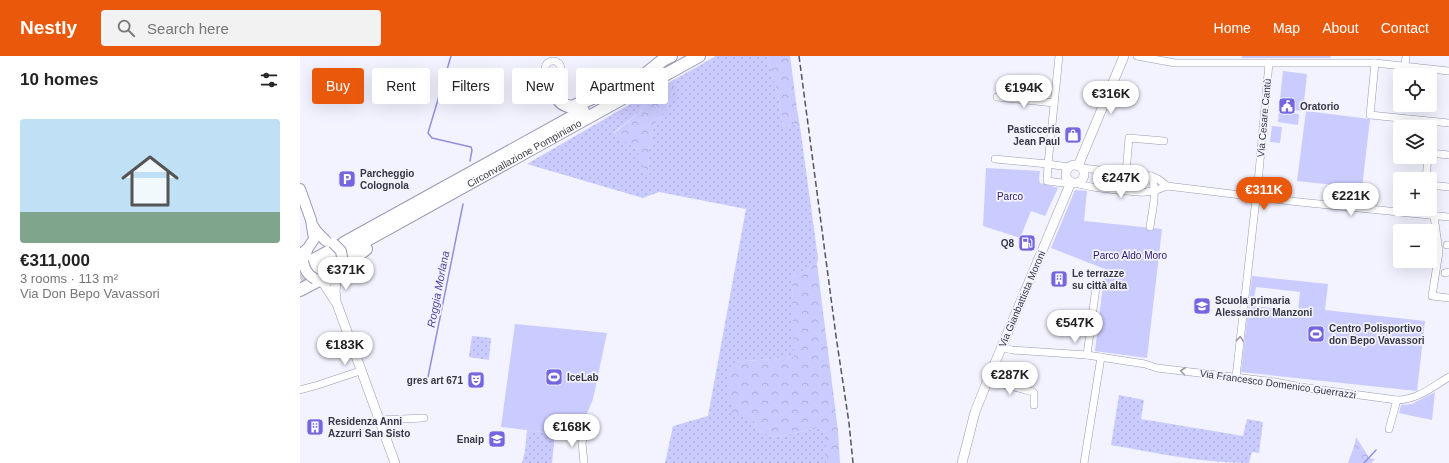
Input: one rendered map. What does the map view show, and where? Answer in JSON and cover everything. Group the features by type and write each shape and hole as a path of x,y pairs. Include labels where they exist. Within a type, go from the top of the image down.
{"highway":[{"path":"653,68 671,56"},
{"name":"Circonvallazione Pompiniano","path":"660,68 682,56"},
{"name":"Circonvallazione Pompiniano","path":"300,290 311,266 540,145 699,56"},
{"path":"564,104 572,107 579,104"},
{"name":"Circonvallazione Pompiniano","path":"337,253 596,104"},
{"path":"337,253 359,253 505,171 540,145"}],"main road":[{"name":"Via Gianbattista Moroni","path":"1078,166 1124,56"},
{"name":"Via Gianbattista Moroni","path":"1078,166 1084,175 1080,182 1072,182 1066,177 1066,172 1069,168 1078,166"},
{"name":"Via Gianbattista Moroni","path":"962,463 975,412 991,381 1001,347 1072,182"},
{"path":"300,189 317,232 337,253 335,290 336,304"},
{"path":"311,220 314,239 311,266 336,304 395,463"},
{"path":"311,266 316,242 337,253"},
{"path":"311,266 329,280 337,253"}],"street":[{"path":"1059,56 1047,181 1063,183 1072,182 1091,187 1144,193 1167,186 1393,209"},
{"path":"1137,56 1175,63 1375,63 1449,71"},
{"path":"1405,67 1406,56"},
{"path":"545,68 547,63 556,59 561,68"},
{"name":"Via Cesare Cantù","path":"1236,377 1269,63"},
{"path":"1375,63 1370,115 1414,120"},
{"path":"997,97 1054,103"},
{"path":"1437,122 1449,123"},
{"path":"1126,174 1129,138 1164,141"},
{"path":"1437,154 1449,155"},
{"path":"996,159 1068,167 1078,166 1126,174 1151,176 1167,186"},
{"path":"1114,189 1112,181 1117,172"},
{"path":"1150,227 1154,198 1154,183 1151,176"},
{"path":"1437,186 1449,187"},
{"path":"1449,217 1434,216 1439,252 1432,296 1449,298"},
{"path":"1087,355 1096,287"},
{"name":"Via Francesco Domenico Guerrazzi","path":"1001,347 1012,350 1087,355 1145,364 1157,368 1274,382 1397,400 1417,397 1449,377"},
{"path":"1084,463 1101,357"},
{"path":"300,390 360,371"},
{"path":"991,381 1033,392 1034,405"},
{"path":"1389,429 1397,400"},
{"path":"379,420 424,418"},
{"path":"584,436 582,443 584,463"}],"green space":[{"path":"716,56 767,56 778,94 783,127 794,124 800,127 818,258 817,264 792,277 795,357 735,362 754,421 760,431 774,437 818,428 826,432 826,463 665,463 673,426 708,416 746,209 659,192 643,198 527,164 630,104 644,104 640,112 613,133 637,149 648,178 649,150 653,127 667,109 677,78"},
{"path":"767,56 790,56 800,127 794,124 783,127 778,94"},
{"path":"1242,56 1331,56 1330,58 1242,58"},
{"path":"1283,71 1307,74 1303,111 1279,109"},
{"path":"677,78 667,109 653,127 649,150 648,180 637,149 613,134 640,112 644,104 668,104 668,83"},
{"path":"1306,111 1370,119 1362,188 1297,181"},
{"path":"1279,112 1299,114 1298,125 1278,122"},
{"path":"1272,126 1282,127 1280,143 1270,142"},
{"name":"Parco","path":"986,168 1040,171 1040,183 1058,188 1045,216 1031,211 1020,238 983,226"},
{"name":"Parco Aldo Moro","path":"1075,190 1087,191 1084,221 1162,229 1147,358 1095,351 1105,269 1051,248"},
{"path":"817,264 838,431 840,463 826,463 826,432 818,428 774,437 760,431 754,421 732,412 727,375 735,362 794,357 792,277"},
{"path":"1252,276 1328,284 1325,310 1425,321 1417,391 1241,372","holes":["1256,287 1300,292 1298,311 1253,306"]},
{"path":"515,324 607,333 593,399 578,435 567,433 566,435 501,427"},
{"path":"472,336 491,338 489,360 469,357"},
{"path":"1435,392 1432,420 1399,413 1401,405 1412,404"},
{"path":"1119,395 1144,400 1141,419 1243,436 1247,419 1263,422 1259,453 1252,452 1249,463 1231,463 1180,457 1111,445"},
{"path":"527,430 555,434 552,463 522,463"},
{"path":"1356,437 1368,458 1375,459 1371,463 1348,463"}],"waterway":[{"name":"Roggia Morlana","path":"451,56 428,133 432,138 471,147 472,150 470,161"},
{"name":"Roggia Morlana","path":"428,377 463,204"},
{"path":"1364,463 1376,450"}],"tunnel":[{"path":"300,278 312,271"}],"railway":[{"path":"799,56 849,423 853,463"}],"place":[{"name":"Oratorio","path":"1287,106"},
{"name":"Pasticceria Jean Paul","path":"1073,135"},
{"name":"Parcheggio Colognola","path":"347,179"},
{"name":"Q8","path":"1027,243"},
{"name":"Le terrazze su città alta","path":"1059,279"},
{"name":"Scuola primaria Alessandro Manzoni","path":"1202,306"},
{"name":"Centro Polisportivo don Bepo Vavassori","path":"1316,334"},
{"name":"IceLab","path":"554,377"},
{"name":"gres art 671","path":"476,380"},
{"name":"Residenza Anni Azzurri San Sisto","path":"315,427"},
{"name":"Enaip","path":"497,439"}]}
